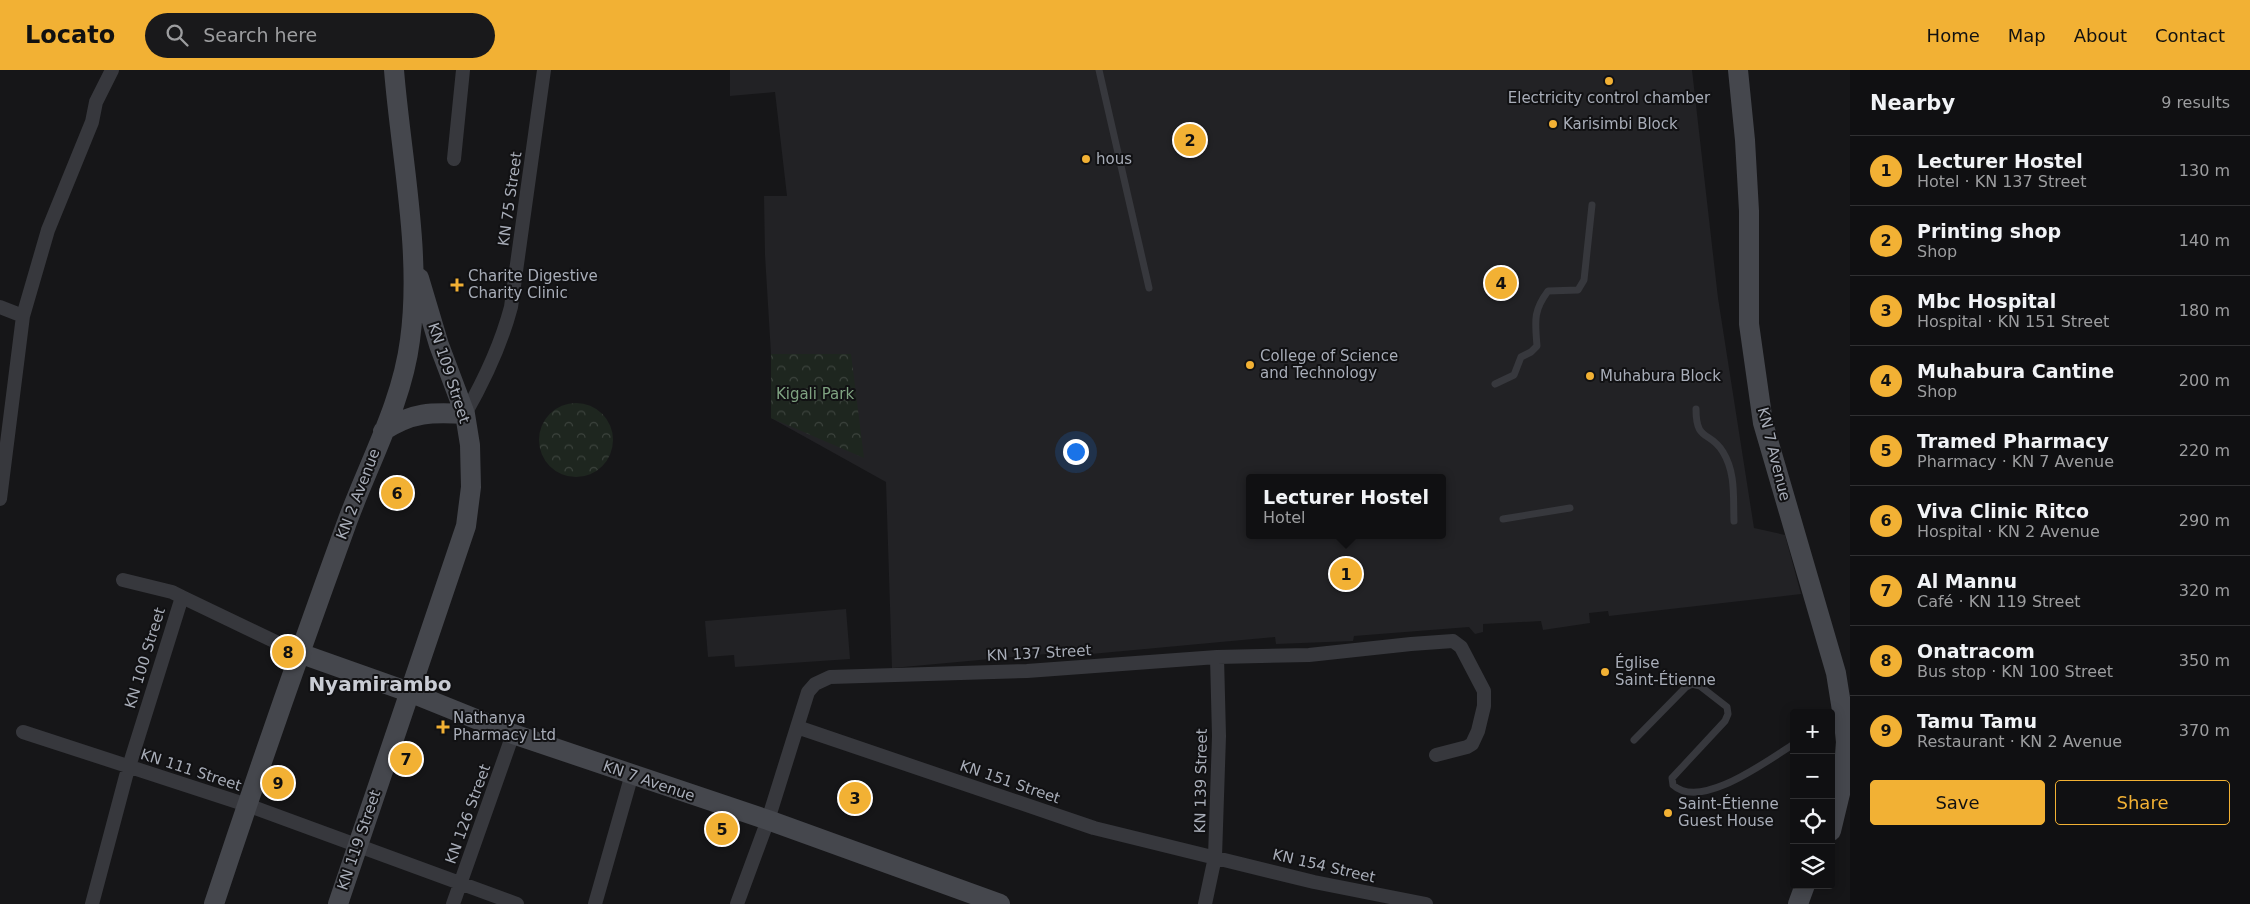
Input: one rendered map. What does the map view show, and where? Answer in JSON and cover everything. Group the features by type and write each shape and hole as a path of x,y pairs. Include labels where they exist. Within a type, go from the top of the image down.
{"main road":[{"name":"KN 2 Avenue","path":"214,904 299,653 363,478 384,431 403,377 410,339 413,256 394,70"},
{"name":"KN 7 Avenue","path":"1738,70 1746,140 1749,211 1749,324 1763,422 1836,673 1841,724 1846,742 1843,781 1835,814"},
{"name":"KN 109 Street","path":"409,692 466,526 471,487 470,445 465,414 439,345 413,256"},
{"path":"384,431 395,423 414,416 434,412 465,414"},
{"name":"KN 7 Avenue","path":"299,653 409,692 513,734 768,820 1000,904"},
{"name":"KN 119 Street","path":"338,904 409,692"},
{"path":"1798,904 1804,889"}],"street":[{"path":"0,499 23,316 48,230 92,122 96,102 112,70"},
{"path":"454,160 463,70"},
{"name":"KN 75 Street","path":"465,414 491,366 504,335 511,307 544,70"},
{"path":"0,307 23,316"},
{"path":"123,580 172,592 182,597"},
{"name":"KN 100 Street","path":"92,904 129,767 182,597 299,653"},
{"name":"KN 137 Street","path":"737,904 768,820 808,692 815,684 830,677 1028,671 1217,657 1309,655 1411,644 1453,642 1461,647 1484,691 1484,706 1478,731 1472,744 1436,755"},
{"name":"KN 139 Street","path":"1205,904 1215,856 1219,736 1217,657"},
{"name":"KN 151 Street","path":"797,727 1094,828 1215,856"},
{"name":"KN 111 Street","path":"23,732 247,805 517,904"},
{"name":"KN 126 Street","path":"454,904 460,882 513,734"},
{"path":"595,904 632,774"},
{"name":"KN 154 Street","path":"1215,856 1314,882 1426,904"}],"lane":[{"path":"1099,70 1148,288"},
{"path":"1495,384 1514,375 1521,357 1531,352 1537,346 1535,327 1538,305 1548,291 1578,290 1584,280 1592,205"},
{"path":"1696,409 1696,424 1702,434 1716,443 1724,453 1732,475 1734,521"},
{"path":"1503,519 1570,508"},
{"path":"1634,740 1686,687 1692,684 1700,686 1727,707 1728,714 1725,721 1672,778 1673,785 1679,790 1695,792 1724,786 1790,746"}],"shaded area":[{"name":"College of Science and Technology","path":"730,70 1692,70 1718,298 1754,528 1785,535 1801,594 1609,616 1608,611 1589,613 1590,623 1543,630 1541,621 1483,624 1483,632 1475,634 1469,627 1354,636 1353,641 1276,644 1275,637 1091,654 1090,650 892,668 886,482 771,418 771,354 765,255 764,196 787,196 775,92 730,96"},
{"path":"846,609 850,659 735,667 734,655 708,657 705,621"}],"green space":[{"name":"Kigali Park","path":"771,354 851,354 864,458 771,418"},
{"path":"576,403 597,409 607,419 613,440 607,461 597,471 576,477 555,471 545,461 539,440 545,419 555,409"}],"place":[{"name":"Electricity control chamber","path":"1609,81"},
{"name":"Karisimbi Block","path":"1553,124"},
{"name":"Printing shop","path":"1190,140"},
{"name":"hous","path":"1086,159"},
{"name":"Muhabura Cantine","path":"1501,283"},
{"name":"Charite Digestive Charity Clinic","path":"457,285"},
{"name":"College of Science and Technology","path":"1250,365"},
{"name":"Muhabura Block","path":"1590,376"},
{"name":"Viva Clinic Ritco","path":"397,493"},
{"name":"Lecturer Hostel","path":"1346,574"},
{"name":"Onatracom","path":"288,652"},
{"name":"Église Saint-Étienne","path":"1605,672"},
{"name":"Nathanya Pharmacy Ltd","path":"443,727"},
{"name":"Al Mannu","path":"406,759"},
{"name":"Tamu Tamu","path":"278,783"},
{"name":"Mbc Hospital","path":"855,798"},
{"name":"Saint-Étienne Guest House","path":"1668,813"},
{"name":"Tramed Pharmacy","path":"722,829"}],"district":[{"name":"Nyamirambo","path":"380,684"}]}
